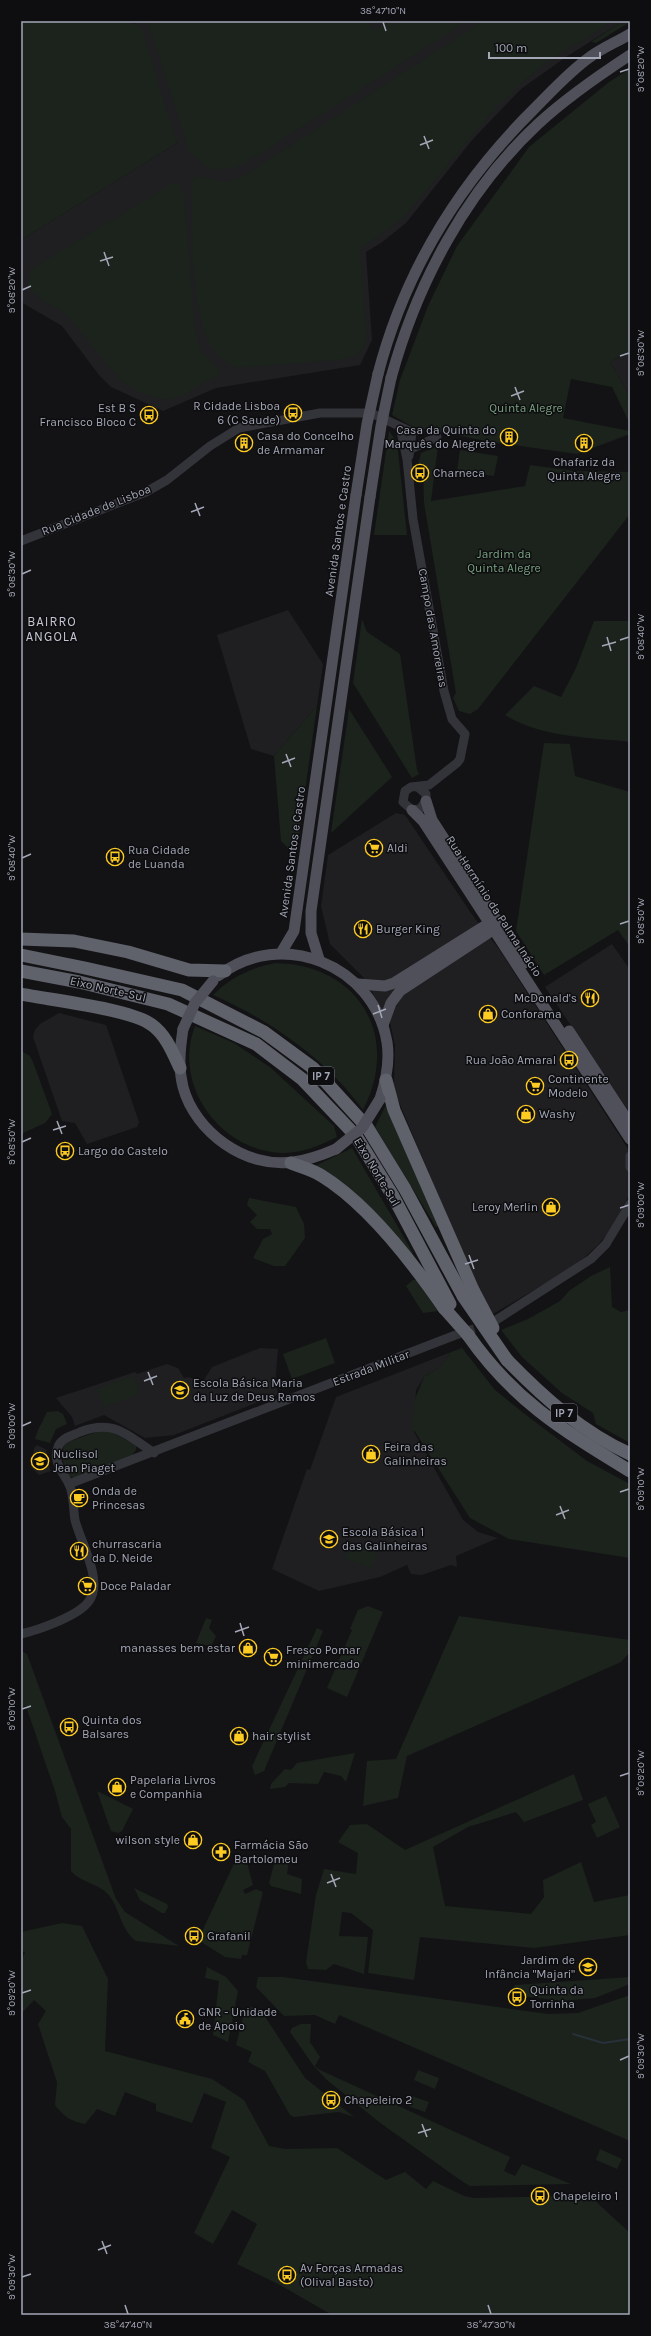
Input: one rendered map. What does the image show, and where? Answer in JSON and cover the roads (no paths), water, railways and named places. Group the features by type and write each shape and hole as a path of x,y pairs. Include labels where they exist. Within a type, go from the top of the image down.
{"highway":[{"path":"21,939 74,941 128,952 190,970 225,971"},
{"name":"Eixo Norte-Sul","path":"21,956 85,968 182,990 264,1032 313,1068 367,1127 468,1293"},
{"name":"Eixo Norte-Sul","path":"21,971 79,982 168,1004 256,1044 302,1079 356,1136 393,1196 447,1306 494,1371 544,1416 630,1471"},
{"path":"21,994 134,1017 152,1025 170,1046 180,1068"},
{"path":"386,1080 394,1110 468,1293 493,1328 510,1358 564,1405 587,1422 630,1447"},
{"path":"291,1163 320,1175 353,1199 420,1273 447,1306"},
{"name":"IP 7","path":"510,1358 535,1390 591,1434 630,1454"}],"main road":[{"name":"Avenida Santos e Castro","path":"281,953 294,931 367,424 378,374 396,316 422,258 459,195 503,140 562,81 591,56 630,34"},
{"path":"319,959 311,933 311,911 370,497 381,426 391,378 412,315 438,257 475,198 519,144 538,124 600,75 630,55"},
{"name":"Rua Hermínio da Palma Inácio","path":"426,799 432,820 495,924 630,1139"},
{"name":"Rua Hermínio da Palma Inácio","path":"412,810 423,820 538,986 630,1124"},
{"path":"358,984 386,986 394,983 495,924"},
{"path":"383,1025 391,1003 400,991 495,924"},
{"path":"281,953 300,954 319,959 340,969 358,984 377,1010 383,1025 388,1062 386,1080 380,1099 362,1128 336,1149 314,1158 291,1163 271,1162 251,1158 233,1150 216,1138 202,1124 191,1107 184,1088 180,1068 180,1049 183,1029 195,1003 213,981 225,971 242,961 261,955 281,953"}],"street":[{"name":"Rua Cidade de Lisboa","path":"21,541 146,492 167,480 210,446 239,428 320,413 344,412 371,413 412,432"},
{"name":"Campo das Amoreiras","path":"400,426 408,459 413,519 444,691 452,719 465,734 460,759 436,781 429,785 418,787"},
{"name":"Campo das Amoreiras","path":"408,459 411,449 412,432"},
{"path":"411,449 437,437"},
{"name":"Campo das Amoreiras","path":"426,799 436,781"},
{"path":"418,787 424,791 426,799 420,809 412,810 403,802 404,794 408,788 418,787"},
{"path":"630,1156 630,1167"},
{"path":"493,1322 591,1259 606,1244 630,1204"},
{"name":"Estrada Militar","path":"69,1484 154,1453 453,1336"},
{"path":"21,1634 81,1609 89,1601 93,1590 93,1573 76,1520 69,1484 58,1465 56,1456 58,1446 64,1439 92,1428 102,1426 111,1428 154,1453"}],"waterway":[{"path":"573,2034 603,2043 630,2039"}],"tunnel":[{"path":"453,1336 488,1324"}],"place":[{"name":"R Cidade Lisboa 6 (C Saude)","path":"293,413"},
{"name":"Est B S Francisco Bloco C","path":"149,415"},
{"name":"Casa da Quinta do Marquês do Alegrete","path":"509,437"},
{"name":"Casa do Concelho de Armamar","path":"244,443"},
{"name":"Chafariz da Quinta Alegre","path":"584,443"},
{"name":"Charneca","path":"420,473"},
{"name":"Aldi","path":"374,848"},
{"name":"Rua Cidade de Luanda","path":"115,857"},
{"name":"Burger King","path":"363,929"},
{"name":"McDonald's","path":"590,998"},
{"name":"Conforama","path":"488,1014"},
{"name":"Rua João Amaral","path":"569,1060"},
{"name":"Continente Modelo","path":"535,1086"},
{"name":"Washy","path":"526,1114"},
{"name":"Largo do Castelo","path":"65,1151"},
{"name":"Leroy Merlin","path":"551,1207"},
{"name":"Escola Básica Maria da Luz de Deus Ramos","path":"180,1390"},
{"name":"Feira das Galinheiras","path":"371,1454"},
{"name":"Nuclisol Jean Piaget","path":"40,1461"},
{"name":"Onda de Princesas","path":"79,1498"},
{"name":"Escola Básica 1 das Galinheiras","path":"329,1539"},
{"name":"churrascaria da D. Neide","path":"79,1551"},
{"name":"Doce Paladar","path":"87,1586"},
{"name":"manasses bem estar","path":"248,1648"},
{"name":"Fresco Pomar minimercado","path":"273,1657"},
{"name":"Quinta dos Balsares","path":"69,1727"},
{"name":"hair stylist","path":"239,1736"},
{"name":"Papelaria Livros e Companhia","path":"117,1787"},
{"name":"wilson style","path":"193,1840"},
{"name":"Farmácia São Bartolomeu","path":"221,1852"},
{"name":"Grafanil","path":"194,1936"},
{"name":"Jardim de Infância \"Majari\"","path":"588,1967"},
{"name":"Quinta da Torrinha","path":"517,1997"},
{"name":"GNR - Unidade de Apoio","path":"185,2019"},
{"name":"Chapeleiro 2","path":"331,2100"},
{"name":"Chapeleiro 1","path":"540,2196"},
{"name":"Av Forças Armadas (Olival Basto)","path":"287,2275"}],"district":[{"name":"BAIRRO ANGOLA","path":"52,628"}],"park label":[{"name":"Quinta Alegre","path":"526,408"},
{"name":"Jardim da Quinta Alegre","path":"504,561"}]}
